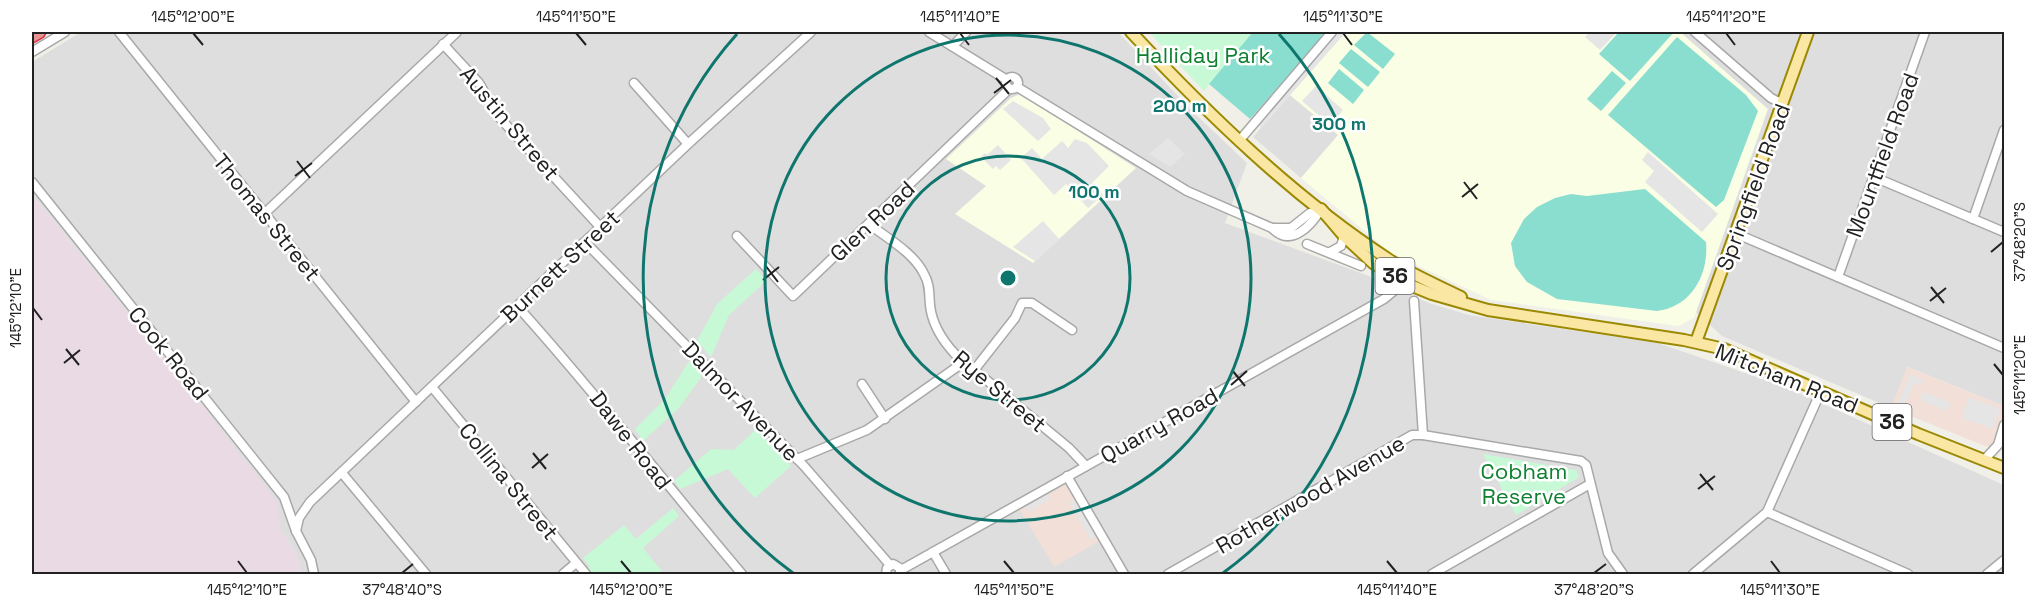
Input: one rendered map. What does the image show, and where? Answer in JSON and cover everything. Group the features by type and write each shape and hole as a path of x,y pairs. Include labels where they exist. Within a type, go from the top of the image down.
{"highway":[{"path":"32,36 39,32"}],"main road":[{"name":"Mitcham Road","path":"1131,32 1239,141 1321,209 1388,260 1488,310"},
{"name":"Springfield Road","path":"1696,342 1737,234 1808,32"},
{"name":"Mitcham Road","path":"1321,209 1344,236 1373,263 1406,283 1488,310 1696,342 1724,349 2004,468"}],"street":[{"path":"32,52 64,32"},
{"name":"Thomas Street","path":"119,32 416,402"},
{"path":"265,213 457,32"},
{"name":"Burnett Street","path":"296,531 299,518 310,502 688,144 811,32"},
{"path":"929,32 1011,85 1187,191 1289,237 1311,226 1321,209"},
{"path":"953,46 966,32"},
{"path":"1239,141 1332,32"},
{"path":"1695,32 1771,98 1783,104"},
{"name":"Mountfield Road","path":"1838,278 1925,32"},
{"name":"Austin Street","path":"443,44 479,83 502,120 601,228"},
{"path":"634,83 688,144"},
{"name":"Glen Road","path":"737,236 793,296 1011,85"},
{"path":"1973,219 2004,130"},
{"path":"1874,177 2004,232"},
{"name":"Cook Road","path":"32,182 288,505 296,531 308,549 314,574"},
{"name":"Rye Street","path":"869,224 921,268 929,289 930,308 935,326 944,342 964,362 1069,448 1086,466"},
{"path":"1737,234 2004,348"},
{"path":"1330,252 1341,246 1344,236"},
{"name":"Dalmor Avenue","path":"586,243 797,459 890,565"},
{"path":"1307,244 1361,266"},
{"name":"Quarry Road","path":"890,565 898,566 901,572 1067,476 1384,299 1406,283 1412,272"},
{"path":"1414,301 1423,435 1581,461 1586,465 1608,553 1623,574"},
{"path":"975,369 1015,318 1022,303 1032,303 1072,330"},
{"name":"Dawe Road","path":"518,307 585,382 664,484 742,574"},
{"path":"797,459 867,430 964,362"},
{"path":"862,384 885,419"},
{"name":"Collina Street","path":"432,387 586,574"},
{"path":"1693,574 1767,512 1821,391"},
{"path":"1984,460 1998,445 2004,425"},
{"name":"Rotherwood Avenue","path":"1168,574 1412,435 1423,435"},
{"path":"342,473 426,574"},
{"path":"1067,476 1124,574"},
{"path":"1432,574 1590,484"},
{"path":"288,505 310,502"},
{"path":"1767,512 1908,574"},
{"path":"933,552 946,574"},
{"path":"1987,574 2004,560"},
{"path":"563,574 576,563"},
{"path":"886,574 890,565"}],"shaded area":[{"path":"81,32 1118,32 1192,111 1247,163 1225,223 1369,276 1429,303 1469,315 1658,343 1783,386 2004,485 2004,574 302,574 296,554 280,529 279,522 200,402 32,194 32,62"},
{"path":"1253,32 1327,32 1250,119 1209,84"},
{"path":"1329,32 1346,32 1261,128 1252,120"},
{"path":"1346,32 1680,32 1768,109 1694,318 1678,326 1491,300 1391,253 1301,178 1338,135 1290,95"},
{"path":"1367,32 1395,54 1383,69 1354,45"},
{"path":"1590,32 1617,32 1600,50 1585,37"},
{"path":"1619,32 1674,32 1630,81 1599,54"},
{"path":"1680,32 2004,32 2004,406 1908,367 1891,408 1722,336 1696,312 1767,109"},
{"path":"1677,37 1746,95 1758,111 1724,200 1716,207 1608,115"},
{"path":"1351,49 1380,72 1368,87 1339,63"},
{"path":"1339,69 1364,90 1353,104 1328,83"},
{"path":"1612,71 1626,83 1601,111 1587,99"},
{"path":"1316,86 1343,110 1330,125 1302,101"},
{"path":"1020,94 1136,168 1033,263 955,214 986,186 946,159 1011,98"},
{"path":"1290,95 1339,135 1301,178 1253,137"},
{"path":"1013,101 1043,118 1051,129 1038,141 1003,109"},
{"path":"1168,138 1185,154 1170,167 1149,154"},
{"path":"1075,139 1087,143 1109,166 1092,183 1103,195 1088,208 1066,184 1054,195 1021,158 1032,148 1042,159 1062,141 1068,148"},
{"path":"998,145 1011,160 1000,170 996,166 993,169 981,157 985,153 987,155"},
{"path":"1648,152 1718,214 1702,232 1645,182 1654,171 1642,160"},
{"path":"1645,189 1706,242 1701,277 1688,296 1679,303 1657,311 1557,299 1527,282 1515,266 1511,243 1524,219 1537,207 1555,198 1571,194 1587,196"},
{"path":"32,194 200,402 278,504 280,529 296,554 302,574 34,574 32,571"},
{"path":"1043,221 1059,239 1035,261 1013,247"},
{"path":"1907,367 2004,406 2004,450 1985,446 1891,408"},
{"path":"1910,374 1923,380 1921,386 1914,383 1902,410 1896,408"},
{"path":"1924,392 1951,403 1947,411 1920,400"},
{"path":"1969,397 2000,409 1993,429 1962,418"},
{"path":"1067,484 1100,541 1054,567 1020,510"},
{"path":"1048,495 1050,500 1028,512 1026,507"},
{"path":"1075,499 1096,537 1091,540 1069,502"}],"green space":[{"name":"Halliday Park","path":"1149,32 1253,32 1204,91"},
{"path":"756,269 767,280 729,315 711,357 697,341 717,304"},
{"path":"689,361 702,376 679,408 643,441 635,429 665,399"},
{"path":"756,429 791,466 755,498 728,469 680,489 674,481 711,449 734,450"},
{"name":"Cobham Reserve","path":"1483,454 1576,470 1579,477 1516,515"},
{"path":"673,508 679,516 643,548 664,574 582,574 590,567 583,558 624,525 636,539"}]}
